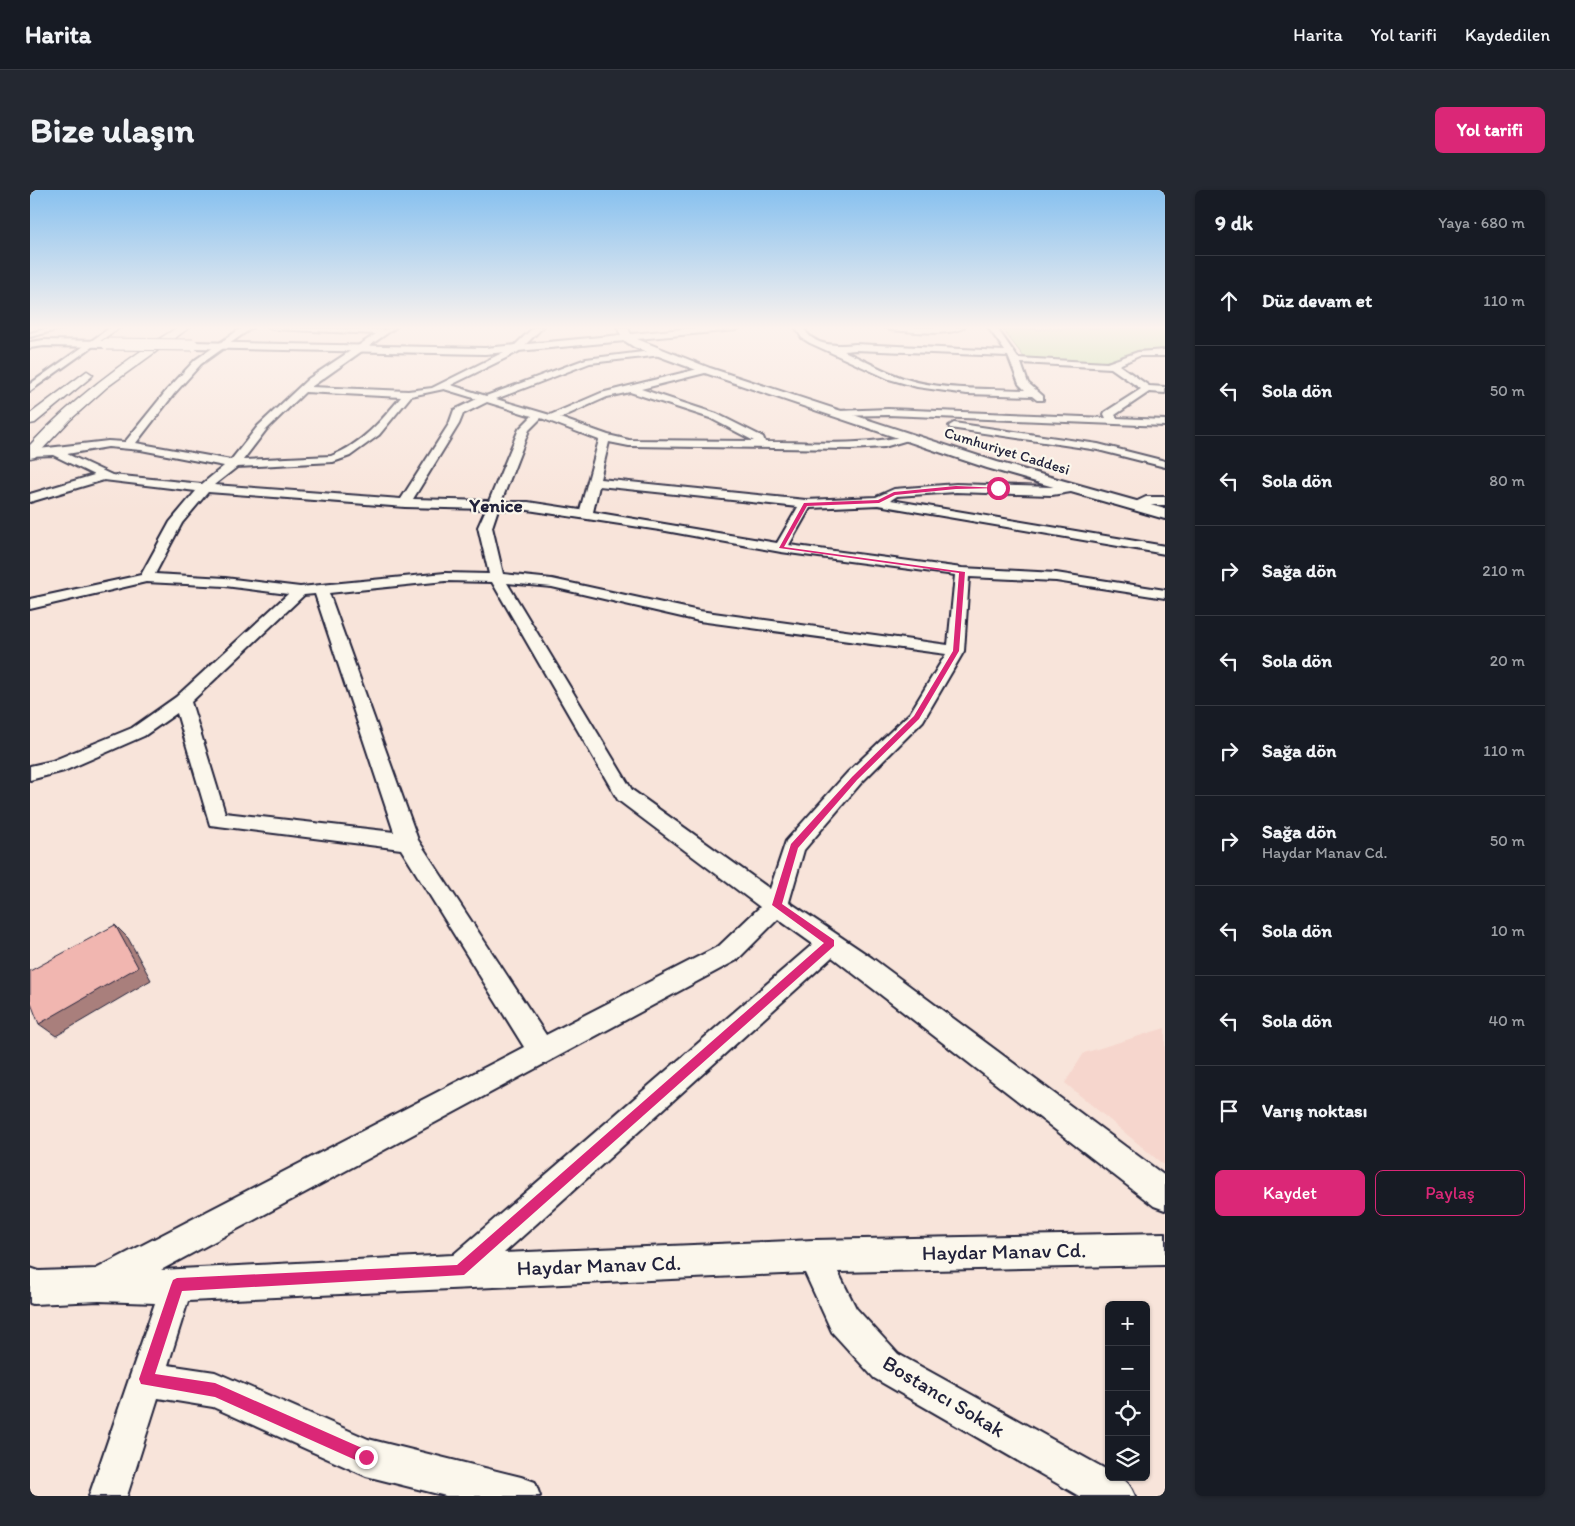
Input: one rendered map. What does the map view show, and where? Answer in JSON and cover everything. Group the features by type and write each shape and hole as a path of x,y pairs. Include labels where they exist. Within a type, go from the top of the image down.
{"highway":[{"path":"30,420 72,388"},
{"path":"30,454 65,416 97,388"}],"street":[{"path":"130,445 174,388"},
{"path":"146,578 176,522 212,480 234,464 262,428 302,389 408,394 435,388"},
{"path":"450,388 545,417 605,438 629,443 851,446 884,444 910,438"},
{"path":"405,503 454,424 458,412 516,388"},
{"path":"635,388 604,395 545,417 524,429 492,505 485,527 497,578 625,795 831,943 1165,1195"},
{"name":"Cumhuriyet Caddesi","path":"759,388 910,438 1165,514"},
{"path":"955,388 1034,393"},
{"path":"1028,388 1054,411"},
{"path":"631,389 745,430 759,439 760,445"},
{"path":"1113,420 1109,414 1146,389 1165,390"},
{"path":"30,454 92,446 130,445 234,464 333,459 348,454 372,438 408,394"},
{"path":"837,414 1054,411 1113,420 1165,423"},
{"path":"888,412 910,419 1098,447 1165,464"},
{"path":"586,514 605,438"},
{"path":"55,452 105,476 205,488 405,503 528,506 586,514 781,548 962,572 1056,577 1165,594"},
{"path":"30,498 105,476"},
{"path":"594,482 806,504 879,501 1165,550"},
{"path":"879,501 894,493 956,488 1052,491 1073,488"},
{"path":"1135,505 1146,501 1165,501"},
{"path":"781,548 806,504"},
{"path":"99,1284 728,953 777,905 794,847 854,778 917,717 956,651 962,572"},
{"path":"30,604 146,578 225,582 300,591 445,577 497,578 552,583 699,616 956,651"},
{"path":"321,590 408,842 541,1052"},
{"path":"30,773 57,766 138,732 182,702 300,591"},
{"path":"182,702 217,820 408,842"},
{"path":"460,1271 831,943"},
{"name":"Haydar Manav Cd.","path":"32,1286 99,1284 141,1287 460,1271 960,1250 1165,1249"},
{"name":"Bostancı Sokak","path":"814,1256 844,1320 886,1366 1116,1496"},
{"path":"108,1496 177,1285"},
{"path":"146,1379 215,1390 366,1457 521,1496"}],"shaded area":[{"path":"1165,1028 1165,1166 1065,1083 1084,1053"}],"building":[{"path":"115,925 138,967 39,1024 30,1001 30,971"}],"district":[{"name":"Yenice","path":"496,505"}],"route":[{"path":"366,1457 215,1390 146,1379 177,1285 460,1271 686,1069 831,943 777,905 794,847 854,778 917,717 956,651 962,572 781,548 806,504 879,501 894,493 956,488 998,488"}]}
